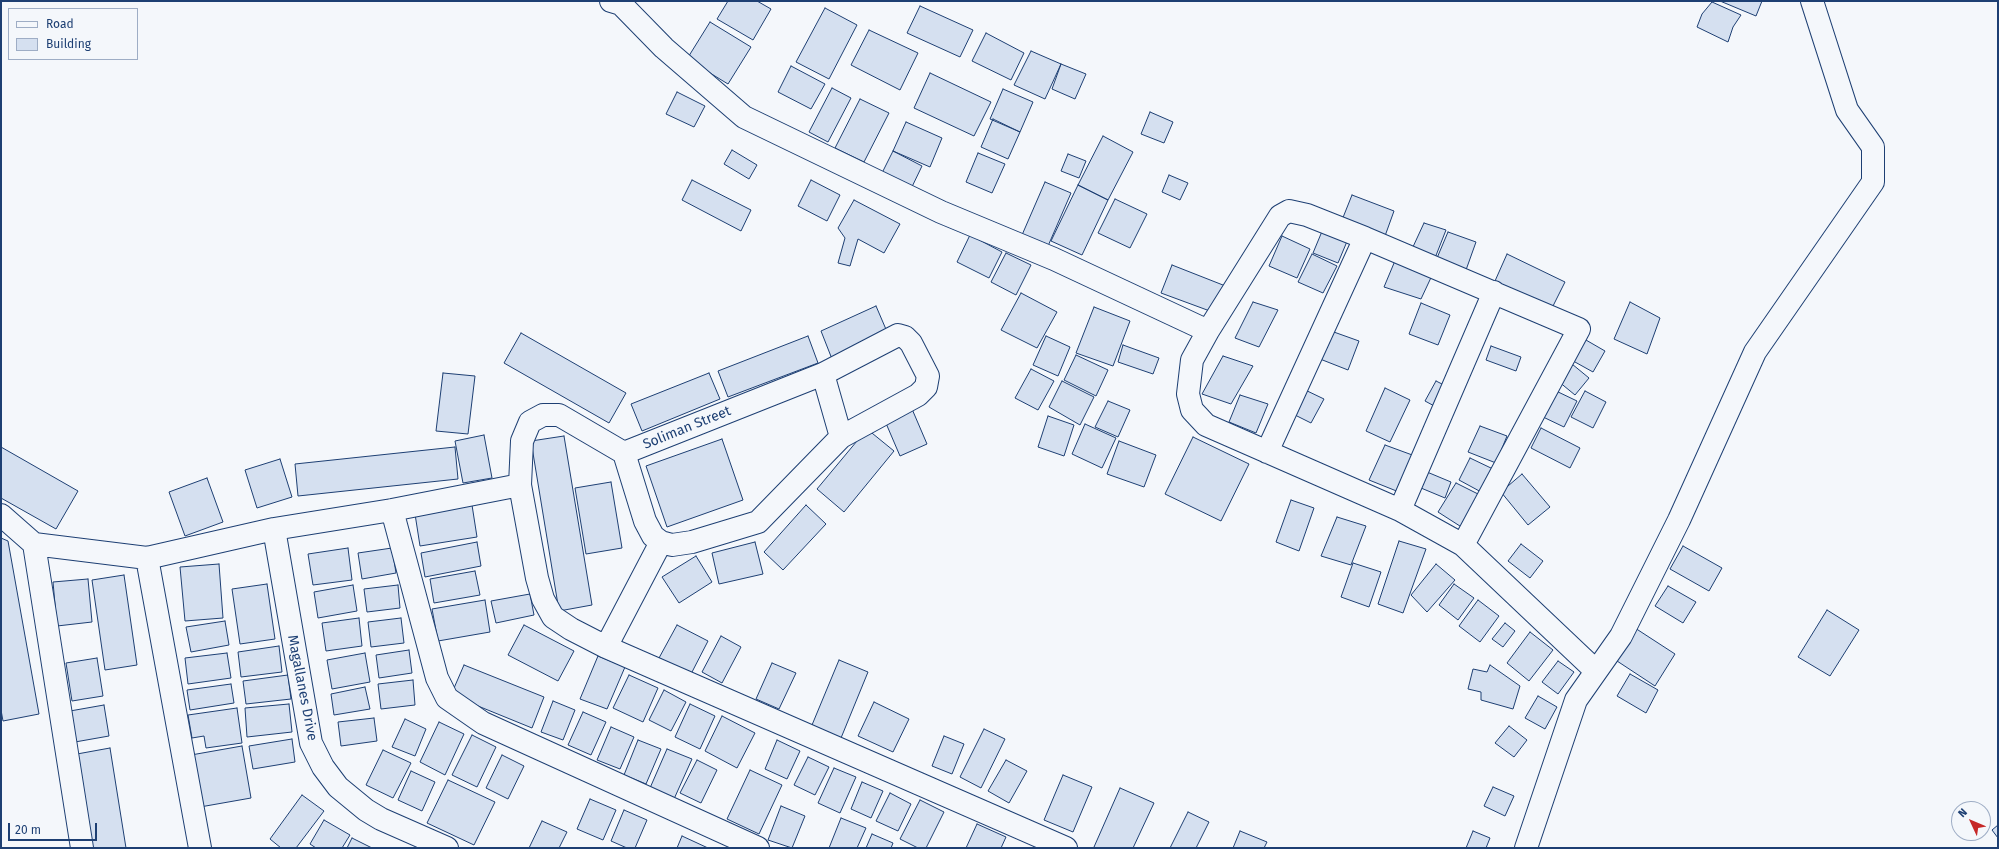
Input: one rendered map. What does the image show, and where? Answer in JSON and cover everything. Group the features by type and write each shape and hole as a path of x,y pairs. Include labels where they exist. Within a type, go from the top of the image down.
{"street":[{"path":"611,1 620,4 664,48 744,117 941,212 1054,259 1208,331"},
{"path":"1526,848 1576,700 1625,629 1679,520 1756,352 1873,182 1873,147 1846,110 1812,1"},
{"path":"1463,545 1579,329 1365,238 1289,211 1280,216 1208,331 1192,360 1188,394 1192,410 1206,425 1400,510 1463,545 1596,671"},
{"path":"1267,452 1365,238"},
{"path":"1400,510 1494,292"},
{"name":"Soliman Street","path":"624,453 823,374 898,335 905,337 911,343 928,376 926,387 918,395 841,437"},
{"path":"823,374 841,437 758,522 692,542 672,546 661,542 652,536 645,521 624,453 560,415 543,415 530,422 522,441 520,485 537,578 546,605 553,617 571,629 606,647 1066,848"},
{"path":"1,515 34,544 147,558 274,529 392,510 520,485"},
{"path":"392,510 436,678 447,698 483,723 758,848"},
{"name":"Magallanes Drive","path":"274,529 311,743 323,767 338,787 381,819 448,848"},
{"path":"606,647 661,542"},
{"path":"34,544 82,848"},
{"path":"147,558 200,848"}],"building":[{"path":"728,1 757,1 771,9 753,40 717,19"},
{"path":"1720,1 1762,1 1756,16"},
{"path":"1712,2 1741,15 1733,27 1728,42 1697,27 1702,14"},
{"path":"920,6 973,30 960,57 907,33"},
{"path":"825,8 857,25 829,79 796,62"},
{"path":"710,22 751,47 728,84 687,59"},
{"path":"869,30 918,53 900,90 851,65"},
{"path":"986,33 1024,53 1011,80 972,61"},
{"path":"1031,51 1061,64 1045,99 1014,85"},
{"path":"1061,64 1086,74 1075,99 1052,89"},
{"path":"791,66 825,84 811,109 778,92"},
{"path":"930,73 991,102 974,136 914,108"},
{"path":"832,88 851,98 828,142 809,132"},
{"path":"1003,89 1033,102 1020,132 990,119"},
{"path":"677,92 705,106 694,127 666,114"},
{"path":"860,99 889,113 864,162 835,148"},
{"path":"1150,112 1173,122 1164,143 1141,134"},
{"path":"993,119 1020,132 1008,159 981,147"},
{"path":"906,122 942,138 930,167 893,151"},
{"path":"1103,136 1133,152 1108,200 1078,185"},
{"path":"732,150 757,165 749,179 724,164"},
{"path":"893,151 922,166 909,193 879,179"},
{"path":"978,153 1005,164 992,193 966,182"},
{"path":"1068,154 1086,161 1079,178 1061,171"},
{"path":"1169,175 1188,183 1180,200 1162,192"},
{"path":"692,180 751,210 741,231 682,200"},
{"path":"811,180 840,195 827,221 798,206"},
{"path":"1045,182 1071,193 1048,246 1022,235"},
{"path":"1078,185 1108,200 1082,255 1051,241"},
{"path":"1352,195 1394,211 1385,236 1342,220"},
{"path":"1115,199 1147,214 1130,248 1098,233"},
{"path":"854,200 900,224 884,253 858,239 850,266 838,263 845,238 838,228"},
{"path":"1424,223 1446,230 1435,258 1412,249"},
{"path":"1323,229 1348,239 1338,263 1313,253"},
{"path":"1448,232 1476,242 1466,270 1437,258"},
{"path":"970,235 1002,252 989,278 957,262"},
{"path":"1282,236 1310,249 1297,278 1269,266"},
{"path":"1006,253 1031,265 1016,295 991,282"},
{"path":"1312,254 1337,266 1323,293 1298,282"},
{"path":"1507,254 1565,282 1552,308 1495,281"},
{"path":"1397,256 1435,269 1421,299 1384,287"},
{"path":"1172,265 1228,287 1218,314 1161,293"},
{"path":"1021,293 1057,312 1037,348 1001,330"},
{"path":"1253,302 1278,310 1259,347 1235,338"},
{"path":"1630,302 1660,318 1647,354 1614,339"},
{"path":"1421,303 1450,315 1438,345 1409,334"},
{"path":"876,306 888,334 832,359 821,331"},
{"path":"1094,307 1130,321 1113,366 1076,353"},
{"path":"1331,331 1359,341 1348,370 1320,359"},
{"path":"521,333 626,393 609,423 504,363"},
{"path":"808,336 818,363 728,397 718,371"},
{"path":"1046,336 1070,347 1058,376 1033,365"},
{"path":"1579,336 1605,351 1593,372 1566,357"},
{"path":"1123,345 1159,358 1153,374 1118,362"},
{"path":"1491,346 1521,357 1516,371 1486,360"},
{"path":"1076,355 1108,370 1096,396 1064,380"},
{"path":"1223,356 1253,366 1231,404 1202,394"},
{"path":"1572,364 1589,378 1575,395 1558,381"},
{"path":"1031,369 1054,381 1038,410 1015,398"},
{"path":"443,373 475,376 468,434 436,431"},
{"path":"709,373 720,399 642,431 631,404"},
{"path":"1062,381 1094,397 1080,425 1049,407"},
{"path":"1436,381 1450,388 1438,408 1425,401"},
{"path":"1301,388 1324,399 1311,423 1289,412"},
{"path":"1385,388 1410,400 1390,442 1366,431"},
{"path":"1554,390 1577,401 1564,427 1541,416"},
{"path":"1585,391 1606,402 1593,428 1571,417"},
{"path":"1240,395 1268,404 1256,433 1229,422"},
{"path":"1108,401 1130,410 1118,437 1095,427"},
{"path":"912,409 927,444 900,456 885,421"},
{"path":"1048,416 1074,425 1064,456 1038,447"},
{"path":"1085,424 1116,438 1102,468 1072,454"},
{"path":"1480,426 1507,436 1496,463 1468,452"},
{"path":"1541,428 1580,448 1570,468 1531,448"},
{"path":"867,429 894,451 844,512 817,489"},
{"path":"484,435 492,478 463,483 455,441"},
{"path":"564,436 592,605 559,611 531,441"},
{"path":"1193,437 1249,464 1221,521 1165,494"},
{"path":"722,439 743,500 667,527 646,466"},
{"path":"1119,441 1156,455 1144,487 1107,474"},
{"path":"1385,445 1415,456 1399,492 1369,480"},
{"path":"1,447 78,491 56,529 1,498"},
{"path":"455,447 458,479 298,496 295,464"},
{"path":"1470,458 1493,469 1483,493 1459,480"},
{"path":"280,459 292,497 257,508 245,470"},
{"path":"1427,472 1451,482 1445,498 1421,488"},
{"path":"1522,474 1550,507 1528,525 1501,492"},
{"path":"207,478 223,522 185,536 169,492"},
{"path":"611,482 622,548 586,554 575,488"},
{"path":"1456,483 1482,496 1463,528 1438,512"},
{"path":"1291,500 1314,508 1299,551 1276,542"},
{"path":"472,505 477,537 420,546 415,514"},
{"path":"806,505 826,524 783,570 764,552"},
{"path":"1337,517 1366,526 1351,565 1321,556"},
{"path":"1,538 8,541 39,714 3,721 1,710"},
{"path":"1399,541 1426,549 1403,613 1378,604"},
{"path":"477,542 481,566 425,577 421,553"},
{"path":"755,542 763,574 719,584 712,553"},
{"path":"1521,544 1543,561 1530,578 1508,561"},
{"path":"1683,546 1722,568 1709,591 1670,569"},
{"path":"348,548 352,580 313,585 308,554"},
{"path":"392,548 396,573 362,579 358,553"},
{"path":"696,556 712,582 679,603 662,577"},
{"path":"1353,563 1381,572 1369,607 1341,597"},
{"path":"219,564 223,618 185,621 180,567"},
{"path":"1436,564 1455,580 1427,612 1411,595"},
{"path":"475,571 480,595 434,603 430,579"},
{"path":"124,575 137,665 105,670 92,580"},
{"path":"88,579 92,622 57,626 53,582"},
{"path":"267,584 275,639 240,644 232,589"},
{"path":"1454,584 1474,598 1458,620 1439,605"},
{"path":"353,585 357,611 318,618 314,592"},
{"path":"398,585 400,608 367,612 364,589"},
{"path":"1668,586 1696,602 1683,623 1655,606"},
{"path":"530,594 534,615 496,623 491,601"},
{"path":"485,600 490,632 438,641 432,609"},
{"path":"1478,600 1499,616 1480,642 1459,626"},
{"path":"1827,610 1859,630 1830,676 1798,657"},
{"path":"359,618 362,646 326,651 322,623"},
{"path":"401,618 404,643 371,647 368,622"},
{"path":"225,621 229,645 191,652 186,627"},
{"path":"1505,623 1515,631 1503,647 1492,639"},
{"path":"524,625 574,651 558,681 508,655"},
{"path":"677,625 708,641 691,674 659,658"},
{"path":"1635,628 1675,654 1655,686 1614,659"},
{"path":"1530,632 1553,650 1529,681 1507,663"},
{"path":"721,636 741,647 722,683 702,672"},
{"path":"279,646 282,672 241,677 238,652"},
{"path":"409,650 412,673 379,678 376,655"},
{"path":"227,653 231,678 188,684 185,658"},
{"path":"365,653 370,682 332,689 327,660"},
{"path":"598,656 625,667 607,709 580,699"},
{"path":"97,658 103,696 72,701 66,663"},
{"path":"839,660 868,672 841,738 812,725"},
{"path":"1558,661 1574,672 1558,694 1542,682"},
{"path":"772,663 796,673 779,709 756,699"},
{"path":"464,665 544,697 532,728 451,695"},
{"path":"1490,665 1520,686 1513,709 1481,700 1481,692 1468,689 1473,669 1487,672"},
{"path":"1630,674 1658,690 1646,713 1617,696"},
{"path":"288,675 291,699 246,704 243,681"},
{"path":"629,675 658,688 643,722 613,708"},
{"path":"413,680 415,705 381,709 378,684"},
{"path":"231,684 234,703 190,710 187,690"},
{"path":"365,687 370,709 334,715 331,694"},
{"path":"664,690 686,702 671,731 649,720"},
{"path":"1538,696 1557,707 1545,729 1525,718"},
{"path":"553,701 575,710 563,740 541,732"},
{"path":"874,702 909,719 893,752 858,736"},
{"path":"289,704 292,732 247,737 245,708"},
{"path":"690,704 715,716 700,749 675,737"},
{"path":"104,705 109,736 75,742 70,711"},
{"path":"237,708 242,743 206,748 204,736 192,738 188,715"},
{"path":"583,712 606,722 591,755 568,745"},
{"path":"722,716 755,733 737,768 705,751"},
{"path":"374,718 377,741 341,746 338,722"},
{"path":"405,719 426,729 415,756 392,747"},
{"path":"439,722 464,734 445,775 420,762"},
{"path":"1509,726 1527,740 1514,757 1495,743"},
{"path":"611,727 634,737 620,769 597,760"},
{"path":"984,729 1005,739 981,788 960,777"},
{"path":"472,735 496,747 477,787 452,775"},
{"path":"944,736 964,744 952,774 932,766"},
{"path":"292,739 295,762 253,769 249,746"},
{"path":"638,740 661,749 646,784 624,775"},
{"path":"777,740 800,751 787,779 765,769"},
{"path":"242,746 251,798 200,807 191,755"},
{"path":"110,748 126,848 92,848 77,754"},
{"path":"667,749 692,759 674,799 650,788"},
{"path":"383,750 411,763 393,798 366,785"},
{"path":"502,755 524,766 508,799 486,788"},
{"path":"808,757 829,767 815,795 794,785"},
{"path":"697,760 717,770 701,803 680,793"},
{"path":"1006,760 1027,771 1009,803 988,791"},
{"path":"834,768 856,777 840,813 818,803"},
{"path":"750,770 782,785 759,834 727,819"},
{"path":"411,771 435,782 422,811 398,800"},
{"path":"1063,775 1092,787 1073,832 1044,820"},
{"path":"448,780 495,802 474,845 427,823"},
{"path":"862,782 883,791 871,818 851,809"},
{"path":"1493,787 1514,796 1505,816 1484,806"},
{"path":"1120,788 1154,803 1133,848 1096,848 1094,847"},
{"path":"890,793 911,804 898,831 876,821"},
{"path":"302,795 324,811 296,848 281,848 270,839"},
{"path":"590,799 616,810 603,840 577,829"},
{"path":"920,800 944,812 926,848 918,848 900,839"},
{"path":"781,806 805,816 792,848 768,840"},
{"path":"624,810 647,820 635,848 627,848 611,841"},
{"path":"1188,812 1209,822 1196,848 1170,848"},
{"path":"841,818 866,828 857,848 829,848"},
{"path":"324,820 350,835 342,848 316,848 310,844"},
{"path":"542,821 567,832 559,848 529,848"},
{"path":"977,824 1006,837 1001,848 966,848"},
{"path":"1998,825 1998,838 1992,830"},
{"path":"1240,831 1267,842 1264,848 1233,848"},
{"path":"1473,831 1490,838 1486,848 1466,848"},
{"path":"872,834 893,843 891,848 866,848"},
{"path":"682,836 708,848 677,848"},
{"path":"352,838 372,848 347,848"}]}
